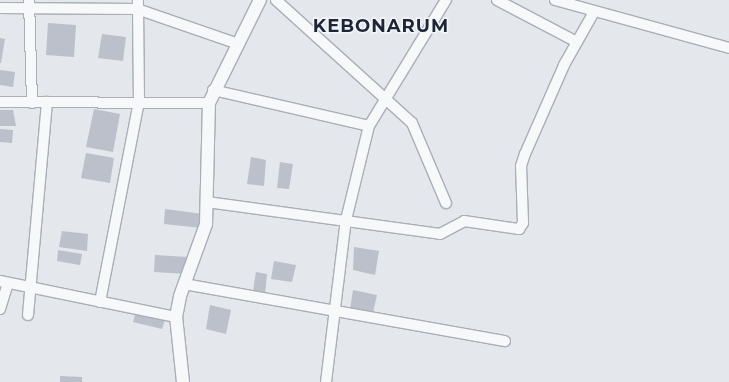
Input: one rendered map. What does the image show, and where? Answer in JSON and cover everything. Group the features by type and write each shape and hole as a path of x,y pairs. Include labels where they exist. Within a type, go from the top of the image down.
{"street":[{"path":"183,382 176,317 184,284 206,224 209,103 213,90 260,0"},
{"path":"276,0 386,96 412,123 446,203"},
{"path":"326,382 333,312 346,220 369,126 446,0"},
{"path":"497,0 577,42"},
{"path":"555,0 729,48"},
{"path":"0,8 30,3 137,4 236,44"},
{"path":"30,3 32,102"},
{"path":"100,302 138,102 137,4"},
{"path":"207,202 440,234 450,230 464,221 521,228 521,166 525,154 577,42 594,12"},
{"path":"213,90 369,126"},
{"path":"0,102 209,103"},
{"path":"28,314 47,102"},
{"path":"0,309 4,282 30,289 176,317"},
{"path":"184,284 333,312 505,341"}],"building":[{"path":"48,23 76,25 74,57 46,55"},
{"path":"102,34 126,37 123,61 98,58"},
{"path":"0,38 5,39 1,63 0,63"},
{"path":"0,70 15,72 13,87 0,85"},
{"path":"94,109 120,114 113,152 86,147"},
{"path":"0,110 13,110 16,126 0,126"},
{"path":"0,129 13,130 12,143 0,142"},
{"path":"86,153 114,158 110,183 81,178"},
{"path":"251,157 266,160 264,186 247,184"},
{"path":"280,162 293,164 289,189 277,188"},
{"path":"165,209 203,214 202,228 164,224"},
{"path":"62,231 88,234 87,251 59,247"},
{"path":"354,247 379,251 375,275 353,270"},
{"path":"58,250 82,254 80,265 57,261"},
{"path":"155,255 188,257 187,274 154,272"},
{"path":"274,261 296,265 292,282 271,279"},
{"path":"256,272 267,274 265,294 253,291"},
{"path":"353,290 377,295 372,317 350,310"},
{"path":"210,305 231,310 226,334 206,329"},
{"path":"136,311 165,320 162,329 133,322"},
{"path":"60,376 82,377 82,382 60,382"}],"district":[{"name":"KEBONARUM","path":"381,26"}]}
